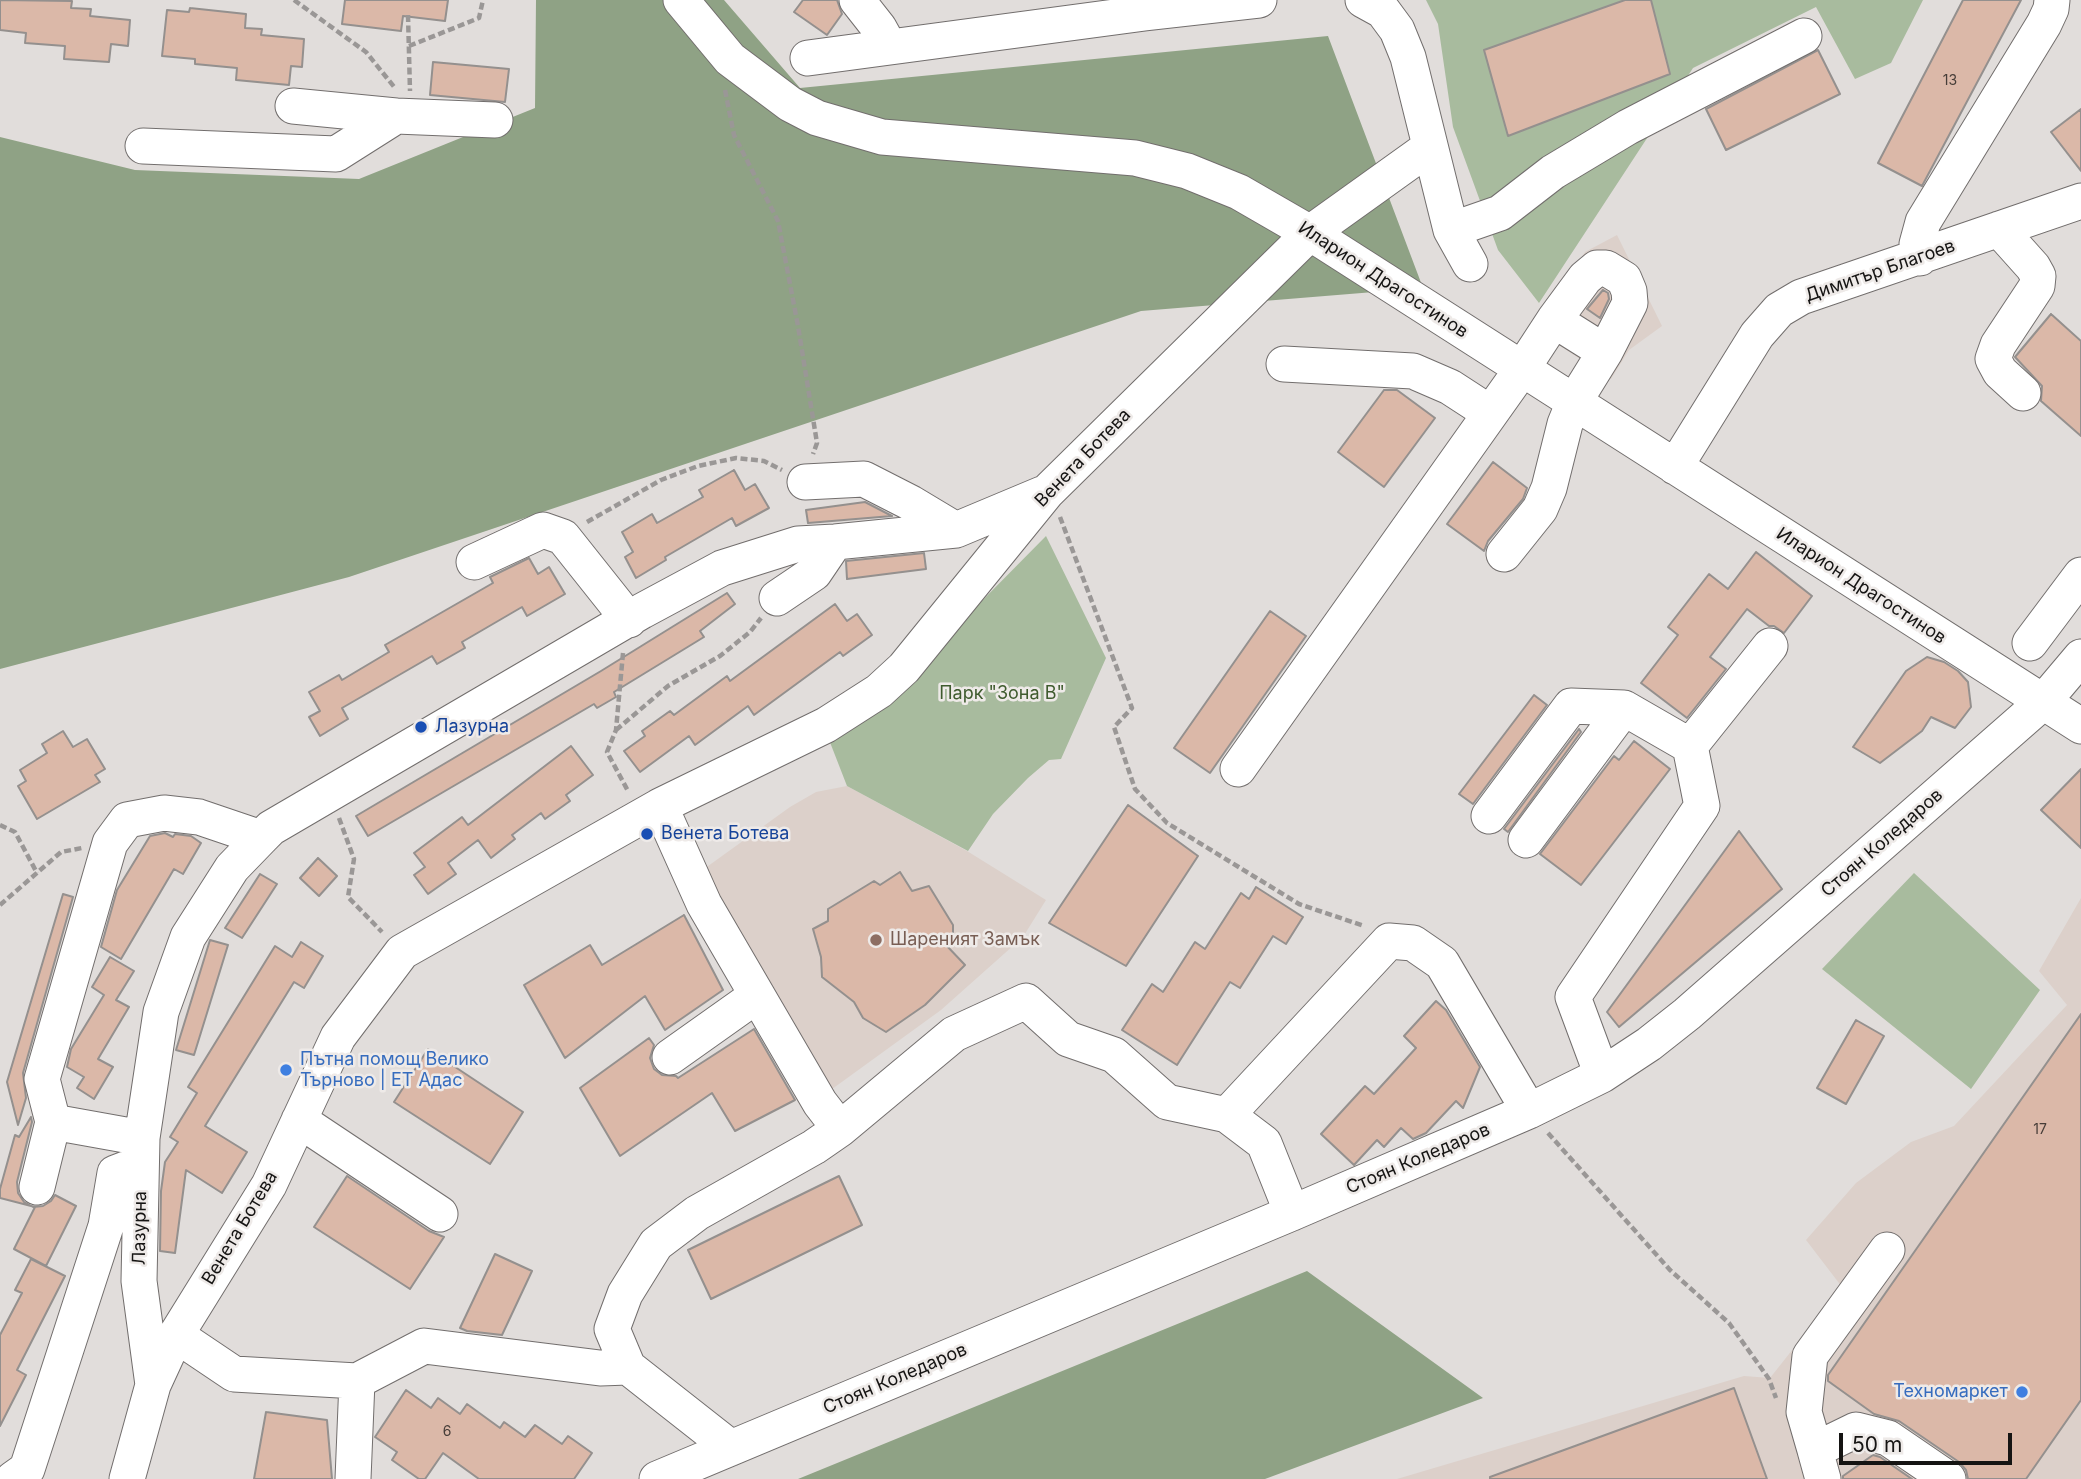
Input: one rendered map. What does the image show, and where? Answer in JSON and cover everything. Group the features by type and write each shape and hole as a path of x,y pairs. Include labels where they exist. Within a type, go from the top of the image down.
{"street":[{"name":"Иларион Драгостинов","path":"681,0 715,43 747,74 790,104 817,118 882,136 1111,154 1146,160 1187,171 1239,192 1310,233 1507,390 1569,413 1675,467 2043,702"},
{"path":"858,0 889,46"},
{"path":"808,58 1138,6 1259,0"},
{"path":"1363,0 1383,11 1397,30 1408,57 1451,230 1470,264"},
{"path":"1920,258 1917,244 1923,222 2044,24 2052,0"},
{"path":"1451,230 1500,213 1553,172 1628,127 1804,36"},
{"path":"293,106 404,116 495,120"},
{"path":"143,146 336,154 404,116"},
{"name":"Венета Ботева","path":"127,1479 153,1385 176,1335 269,1185 338,1037 402,952 651,811 825,725 879,691 904,668 1047,492 1310,233 1430,147"},
{"name":"Димитър Благоев","path":"1675,467 1757,335 1779,310 1801,297 2081,201"},
{"path":"1999,229 2038,276 2037,286 1997,345 1993,359 2000,372 2023,393"},
{"path":"1238,769 1585,278 1597,268 1615,272 1624,279 1630,303 1569,413 1549,488 1540,509 1504,554"},
{"path":"1554,320 1605,352"},
{"path":"1284,364 1413,371 1450,387 1507,390"},
{"path":"805,482 864,479 956,530"},
{"name":"Лазурна","path":"153,1385 139,1281 141,1151 161,1012 188,937 232,868 271,828 722,568 798,544 956,530 1047,492"},
{"path":"474,562 543,530 563,537 629,620"},
{"path":"778,598 814,573 835,542"},
{"path":"2030,643 2081,575"},
{"path":"1690,746 1770,646"},
{"name":"Стоян Коледаров","path":"657,1479 1292,1213 1529,1111 1602,1075 1649,1044 1687,1014 2043,702 2081,656"},
{"path":"2043,702 2081,726"},
{"path":"1489,816 1571,706 1624,708 1690,746 1702,806 1573,998 1602,1075"},
{"path":"1526,840 1624,708"},
{"path":"651,811 756,996 820,1103 840,1129"},
{"path":"37,1187 53,1122 42,1080 110,843 127,820 164,813 198,817 261,838"},
{"path":"1227,1115 1389,941 1413,943 1442,963 1529,1111"},
{"path":"670,1057 756,996"},
{"path":"731,1448 628,1367 612,1329 625,1294 656,1244 697,1213 814,1147 840,1129 954,1034 1026,1001 1068,1039 1114,1055 1167,1102 1227,1115 1264,1143 1292,1213"},
{"path":"299,1120 440,1214"},
{"path":"53,1122 141,1151"},
{"path":"13,1479 27,1469 106,1226 115,1173 141,1151"},
{"path":"1887,1250 1810,1356 1804,1412 1819,1464 1856,1430 1888,1438 1948,1479"},
{"path":"176,1335 234,1374 357,1381 424,1346 600,1368 628,1367"},
{"path":"353,1479 357,1381"}],"path":[{"path":"294,0 366,52 394,85 404,116"},
{"path":"409,46 479,18 483,0"},
{"path":"404,116 409,46 408,15"},
{"path":"563,537 662,480 698,466 736,458 764,461 805,482 817,443 778,221 734,135 715,43"},
{"path":"1047,492 1062,521 1132,708 1114,727 1135,789 1167,823 1298,904 1357,922 1389,941"},
{"path":"616,730 668,686 720,656 750,632 778,598"},
{"path":"629,620 620,671 616,730 607,752 651,811"},
{"path":"331,794 354,859 348,897 402,952"},
{"path":"0,825 15,832 37,873"},
{"path":"0,905 61,852 110,843"},
{"path":"1529,1111 1670,1270 1729,1323 1769,1378"}],"shaded area":[{"path":"1617,235 1662,326 1629,350 1611,379 1534,329 1585,252"},
{"name":"Шареният Замък","path":"847,786 967,851 1046,900 1023,937 941,1010 828,1092 697,874 790,807 816,792"},
{"path":"2081,898 2081,1479 1397,1479 1744,1376 1770,1378 1842,1287 1806,1240 1856,1183 1911,1142 1954,1126 2067,1005 2039,971"}],"green space":[{"path":"536,0 724,0 800,88 1328,36 1423,288 1141,311 349,577 0,669 0,137 135,170 359,179 535,108"},
{"path":"1426,0 1923,0 1891,63 1855,79 1816,7 1693,68 1539,303 1498,250 1453,127 1438,24"},
{"name":"Парк \"Зона В\"","path":"1046,536 1106,658 1061,759 1049,760 1028,778 993,814 968,851 847,786 826,732 891,693"},
{"path":"1914,873 2040,990 1971,1089 1822,969"},
{"path":"1307,1271 1483,1398 1265,1479 798,1479"}],"building":[{"path":"0,0 72,1 71,8 91,9 90,16 130,20 128,46 111,44 109,62 64,59 65,46 25,43 26,33 0,30"},
{"path":"345,0 448,0 445,21 403,16 401,31 342,24"},
{"path":"803,0 837,0 842,14 827,35 794,12"},
{"path":"1625,0 1651,0 1670,74 1508,136 1484,50"},
{"path":"1963,0 2021,0 1922,186 1878,163"},
{"path":"190,8 246,14 245,28 262,29 261,35 304,39 302,67 291,66 289,85 236,80 237,68 195,64 195,59 162,56 167,10 189,12"},
{"path":"1818,50 1840,94 1726,150 1706,109"},
{"path":"433,62 509,69 505,102 430,95"},
{"path":"2081,109 2081,171 2051,132"},
{"path":"1603,290 1608,293 1609,299 1600,318 1587,309"},
{"path":"2051,314 2081,341 2081,436 2041,401 2042,386 2015,357"},
{"path":"1384,390 1397,390 1435,418 1384,487 1338,452"},
{"path":"1493,462 1527,488 1523,499 1488,541 1484,551 1447,524"},
{"path":"734,470 745,490 755,484 769,508 736,526 732,518 665,557 666,560 636,578 625,557 633,552 622,532 652,514 657,523 703,497 699,490"},
{"path":"865,502 892,516 808,523 806,510"},
{"path":"1756,552 1812,596 1784,633 1774,626 1769,626 1747,609 1710,657 1726,669 1687,718 1641,683 1678,635 1668,627 1709,574 1728,589"},
{"path":"924,553 926,569 847,579 846,561"},
{"path":"529,558 538,574 549,567 565,594 527,616 522,607 462,642 465,648 437,664 432,656 342,708 348,719 320,736 309,717 320,711 309,692 339,675 342,680 389,652 385,645 493,583 490,577"},
{"path":"727,593 735,604 700,631 704,637 614,692 616,697 597,708 594,704 368,836 356,816"},
{"path":"835,604 847,621 857,614 872,635 843,656 840,652 754,715 748,706 695,745 689,736 640,772 624,751 645,736 642,731 670,711 674,715 727,676 730,681"},
{"path":"1270,611 1306,636 1210,773 1174,748"},
{"path":"1927,657 1944,662 1968,682 1971,707 1955,728 1931,717 1922,731 1880,763 1853,747 1906,671"},
{"path":"1534,695 1547,705 1473,804 1459,794"},
{"path":"1579,729 1581,732 1508,832 1504,829"},
{"path":"63,731 73,747 87,739 105,769 95,775 100,782 37,819 18,786 26,781 20,770 47,753 42,744"},
{"path":"1634,741 1670,769 1581,885 1540,854 1614,756 1619,760"},
{"path":"571,746 593,775 566,795 570,801 545,819 541,813 512,835 515,839 491,858 478,840 448,863 456,874 428,894 414,875 425,867 414,853 462,817 468,825"},
{"path":"2081,769 2081,848 2041,810"},
{"path":"1128,805 1198,856 1126,966 1049,923"},
{"path":"1739,831 1782,889 1619,1027 1607,1012"},
{"path":"165,833 173,837 175,834 191,836 201,843 183,874 174,869 121,959 101,947 117,890 150,836"},
{"path":"318,858 337,876 319,896 300,878"},
{"path":"900,872 912,891 929,886 953,925 953,936 946,945 965,965 925,1005 886,1032 863,1018 854,1002 822,977 821,957 813,929 828,921 828,909 874,881 880,885"},
{"path":"260,874 277,884 242,938 225,928"},
{"path":"1256,887 1303,917 1286,944 1273,936 1240,988 1230,982 1177,1065 1122,1030 1152,984 1163,992 1195,942 1205,949 1241,893 1249,899"},
{"path":"63,894 73,897 23,1073 26,1098 18,1125 7,1082"},
{"path":"684,915 723,990 665,1030 645,996 565,1058 524,985 590,945 602,965"},
{"path":"210,940 228,945 194,1055 176,1050"},
{"path":"301,942 323,956 304,988 294,982 205,1126 247,1152 222,1193 186,1170 175,1253 160,1251 161,1191 165,1162 178,1142 170,1137 197,1093 188,1087 275,946 292,957"},
{"path":"110,957 134,971 116,1000 129,1007 98,1059 113,1067 94,1099 77,1088 84,1077 67,1067 71,1049 104,995 92,987"},
{"path":"1436,1001 1446,1010 1480,1067 1463,1108 1456,1101 1426,1133 1413,1139 1401,1128 1384,1147 1377,1140 1354,1165 1321,1134 1365,1086 1374,1094 1416,1048 1404,1036"},
{"path":"2081,1014 2081,1400 2026,1479 1968,1479 1966,1470 1959,1462 1899,1421 1874,1414 1828,1381 1828,1375"},
{"path":"1856,1020 1884,1036 1846,1104 1817,1088"},
{"path":"754,1029 795,1100 735,1131 712,1093 620,1156 580,1088 649,1038 654,1045 650,1058 654,1069 662,1075 678,1078"},
{"path":"428,1049 523,1112 490,1164 394,1102"},
{"path":"31,1117 17,1182 18,1193 24,1202 31,1206 0,1198 0,1189 15,1135 19,1137"},
{"path":"347,1176 429,1231 444,1237 410,1289 314,1227"},
{"path":"839,1176 862,1225 711,1299 688,1250"},
{"path":"55,1195 76,1206 46,1266 14,1249 34,1207 43,1206"},
{"path":"495,1254 532,1271 502,1335 467,1331 460,1328"},
{"path":"31,1259 65,1276 17,1370 26,1375 0,1426 0,1335 22,1293 15,1290"},
{"path":"1734,1388 1767,1479 1490,1479 1490,1477"},
{"path":"406,1390 431,1408 438,1398 460,1414 467,1404 500,1428 504,1422 525,1437 535,1425 562,1444 568,1436 592,1453 574,1479 479,1479 443,1453 425,1479 419,1479 392,1460 397,1452 375,1437"},
{"path":"266,1412 327,1420 332,1479 254,1479"},
{"path":"1873,1455 1912,1479 1843,1479 1843,1476"}],"place":[{"name":"Лазурна","path":"421,727"},
{"name":"Венета Ботева","path":"647,834"},
{"name":"Шареният Замък","path":"876,940"},
{"name":"Пътна помощ Велико Търново | ЕТ Адас","path":"286,1070"},
{"name":"Техномаркет","path":"2022,1392"}]}
